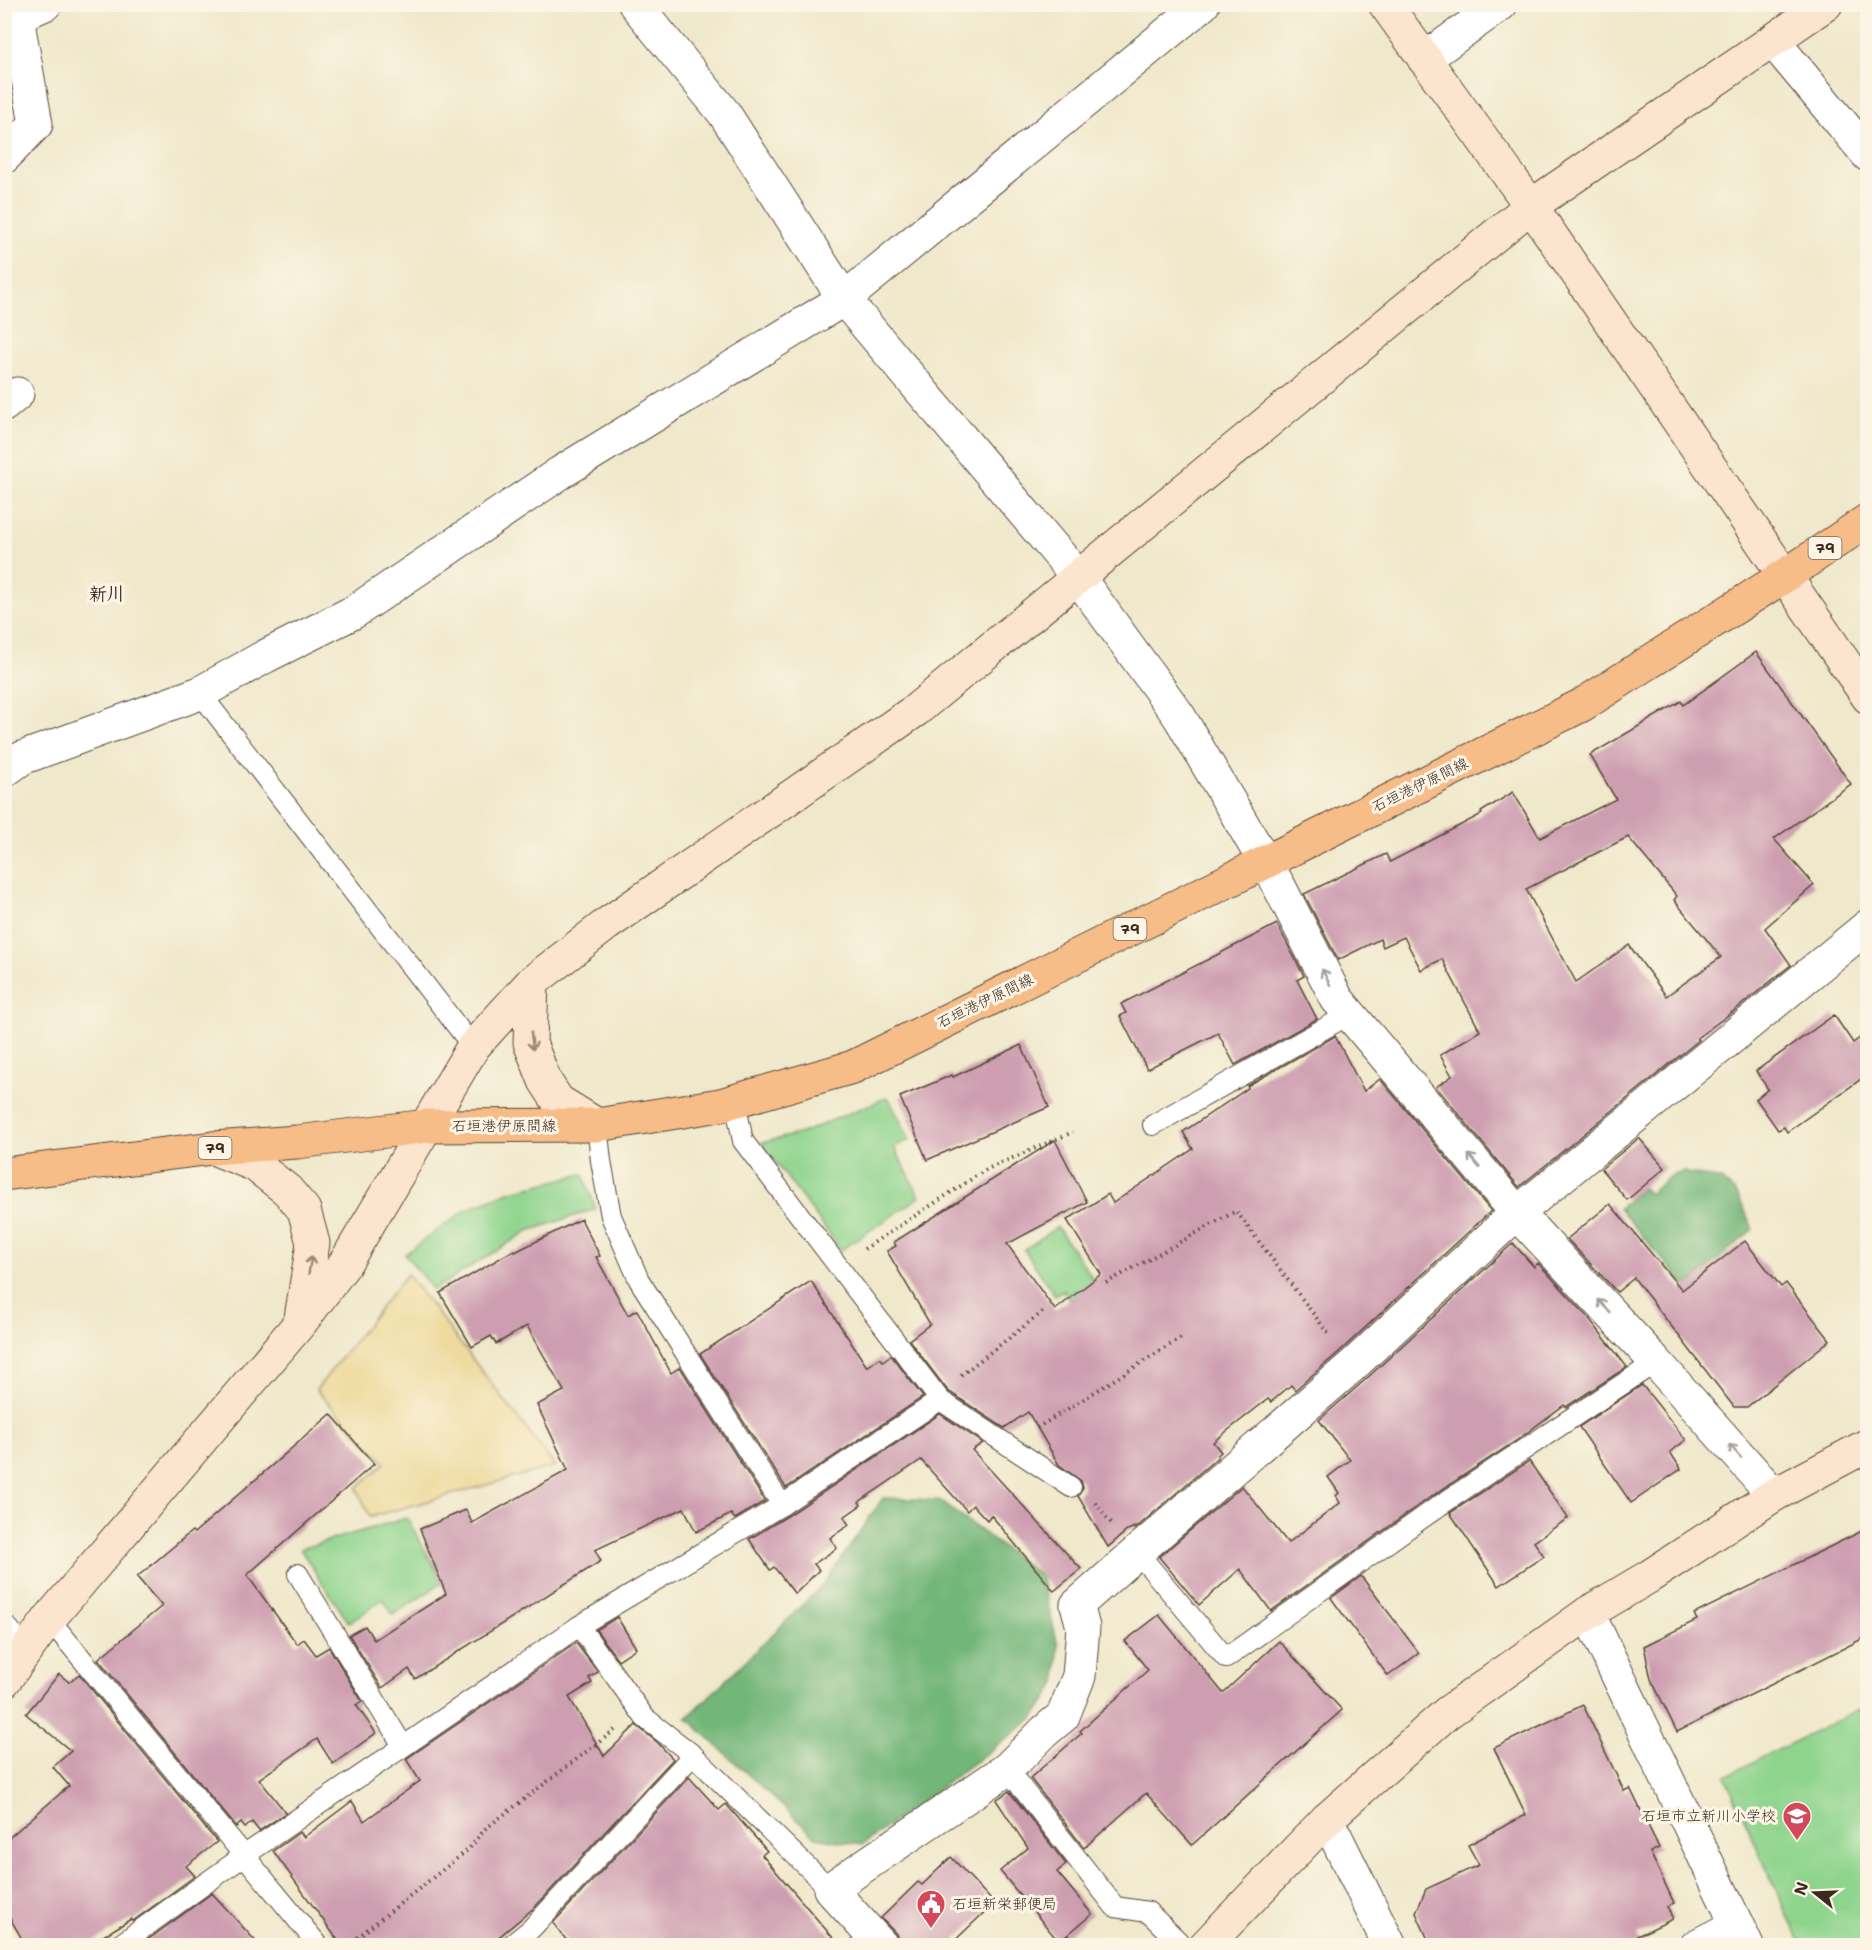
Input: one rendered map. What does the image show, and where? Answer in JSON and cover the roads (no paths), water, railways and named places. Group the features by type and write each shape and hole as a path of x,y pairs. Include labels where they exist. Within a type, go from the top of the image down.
{"main road":[{"name":"石垣港伊原間線","path":"4,1174 213,1148 297,1142 427,1126 597,1125 720,1105 854,1067 1582,705 1868,520"}],"street":[{"path":"635,4 724,113 844,299 1078,577 1179,716 1280,886 1337,999 1517,1213 1656,1362 1774,1495"},
{"path":"10,756 200,693 266,656 354,612 560,472 844,299 1203,4"},
{"path":"1385,4 1531,206 1783,577 1868,697"},
{"path":"1424,59 1501,4"},
{"path":"10,1657 49,1619 301,1322 344,1265 473,1047 532,982 607,924 916,710 1531,206 1826,4"},
{"path":"4,157 36,124 22,15"},
{"path":"1773,41 1868,155"},
{"path":"882,1946 830,1889 1007,1769 1045,1731 1064,1716 1079,1676 1083,1627 1077,1605 1352,1366 1517,1213 1868,926"},
{"path":"532,982 530,1043 545,1081 558,1101 597,1125"},
{"path":"213,1148 255,1165 287,1190 304,1210 313,1243 301,1322"},
{"path":"1205,1946 1327,1819 1447,1713 1588,1613 1650,1576 1774,1495 1868,1445"},
{"path":"1588,1613 1742,1935 1696,1946"},
{"path":"1327,1819 1390,1946"}],"lane":[{"path":"200,693 473,1047"},
{"path":"1153,1125 1350,1014"},
{"path":"735,1101 743,1141 938,1397 1071,1487"},
{"path":"597,1125 611,1216 639,1280 782,1505"},
{"path":"1137,1552 1226,1658 1439,1506 1656,1362"},
{"path":"118,1946 245,1855 579,1626 782,1505 938,1397"},
{"path":"298,1574 403,1746"},
{"path":"49,1619 319,1946"},
{"path":"579,1626 645,1718 693,1755 830,1889"},
{"path":"510,1946 531,1929 693,1755"},
{"path":"1007,1769 1115,1907 1148,1912 1183,1946"}],"place":[{"name":"石垣市立新川小学校","path":"1797,1842"},
{"name":"石垣新栄郵便局","path":"931,1930"}],"district":[{"name":"新川","path":"107,594"}]}
